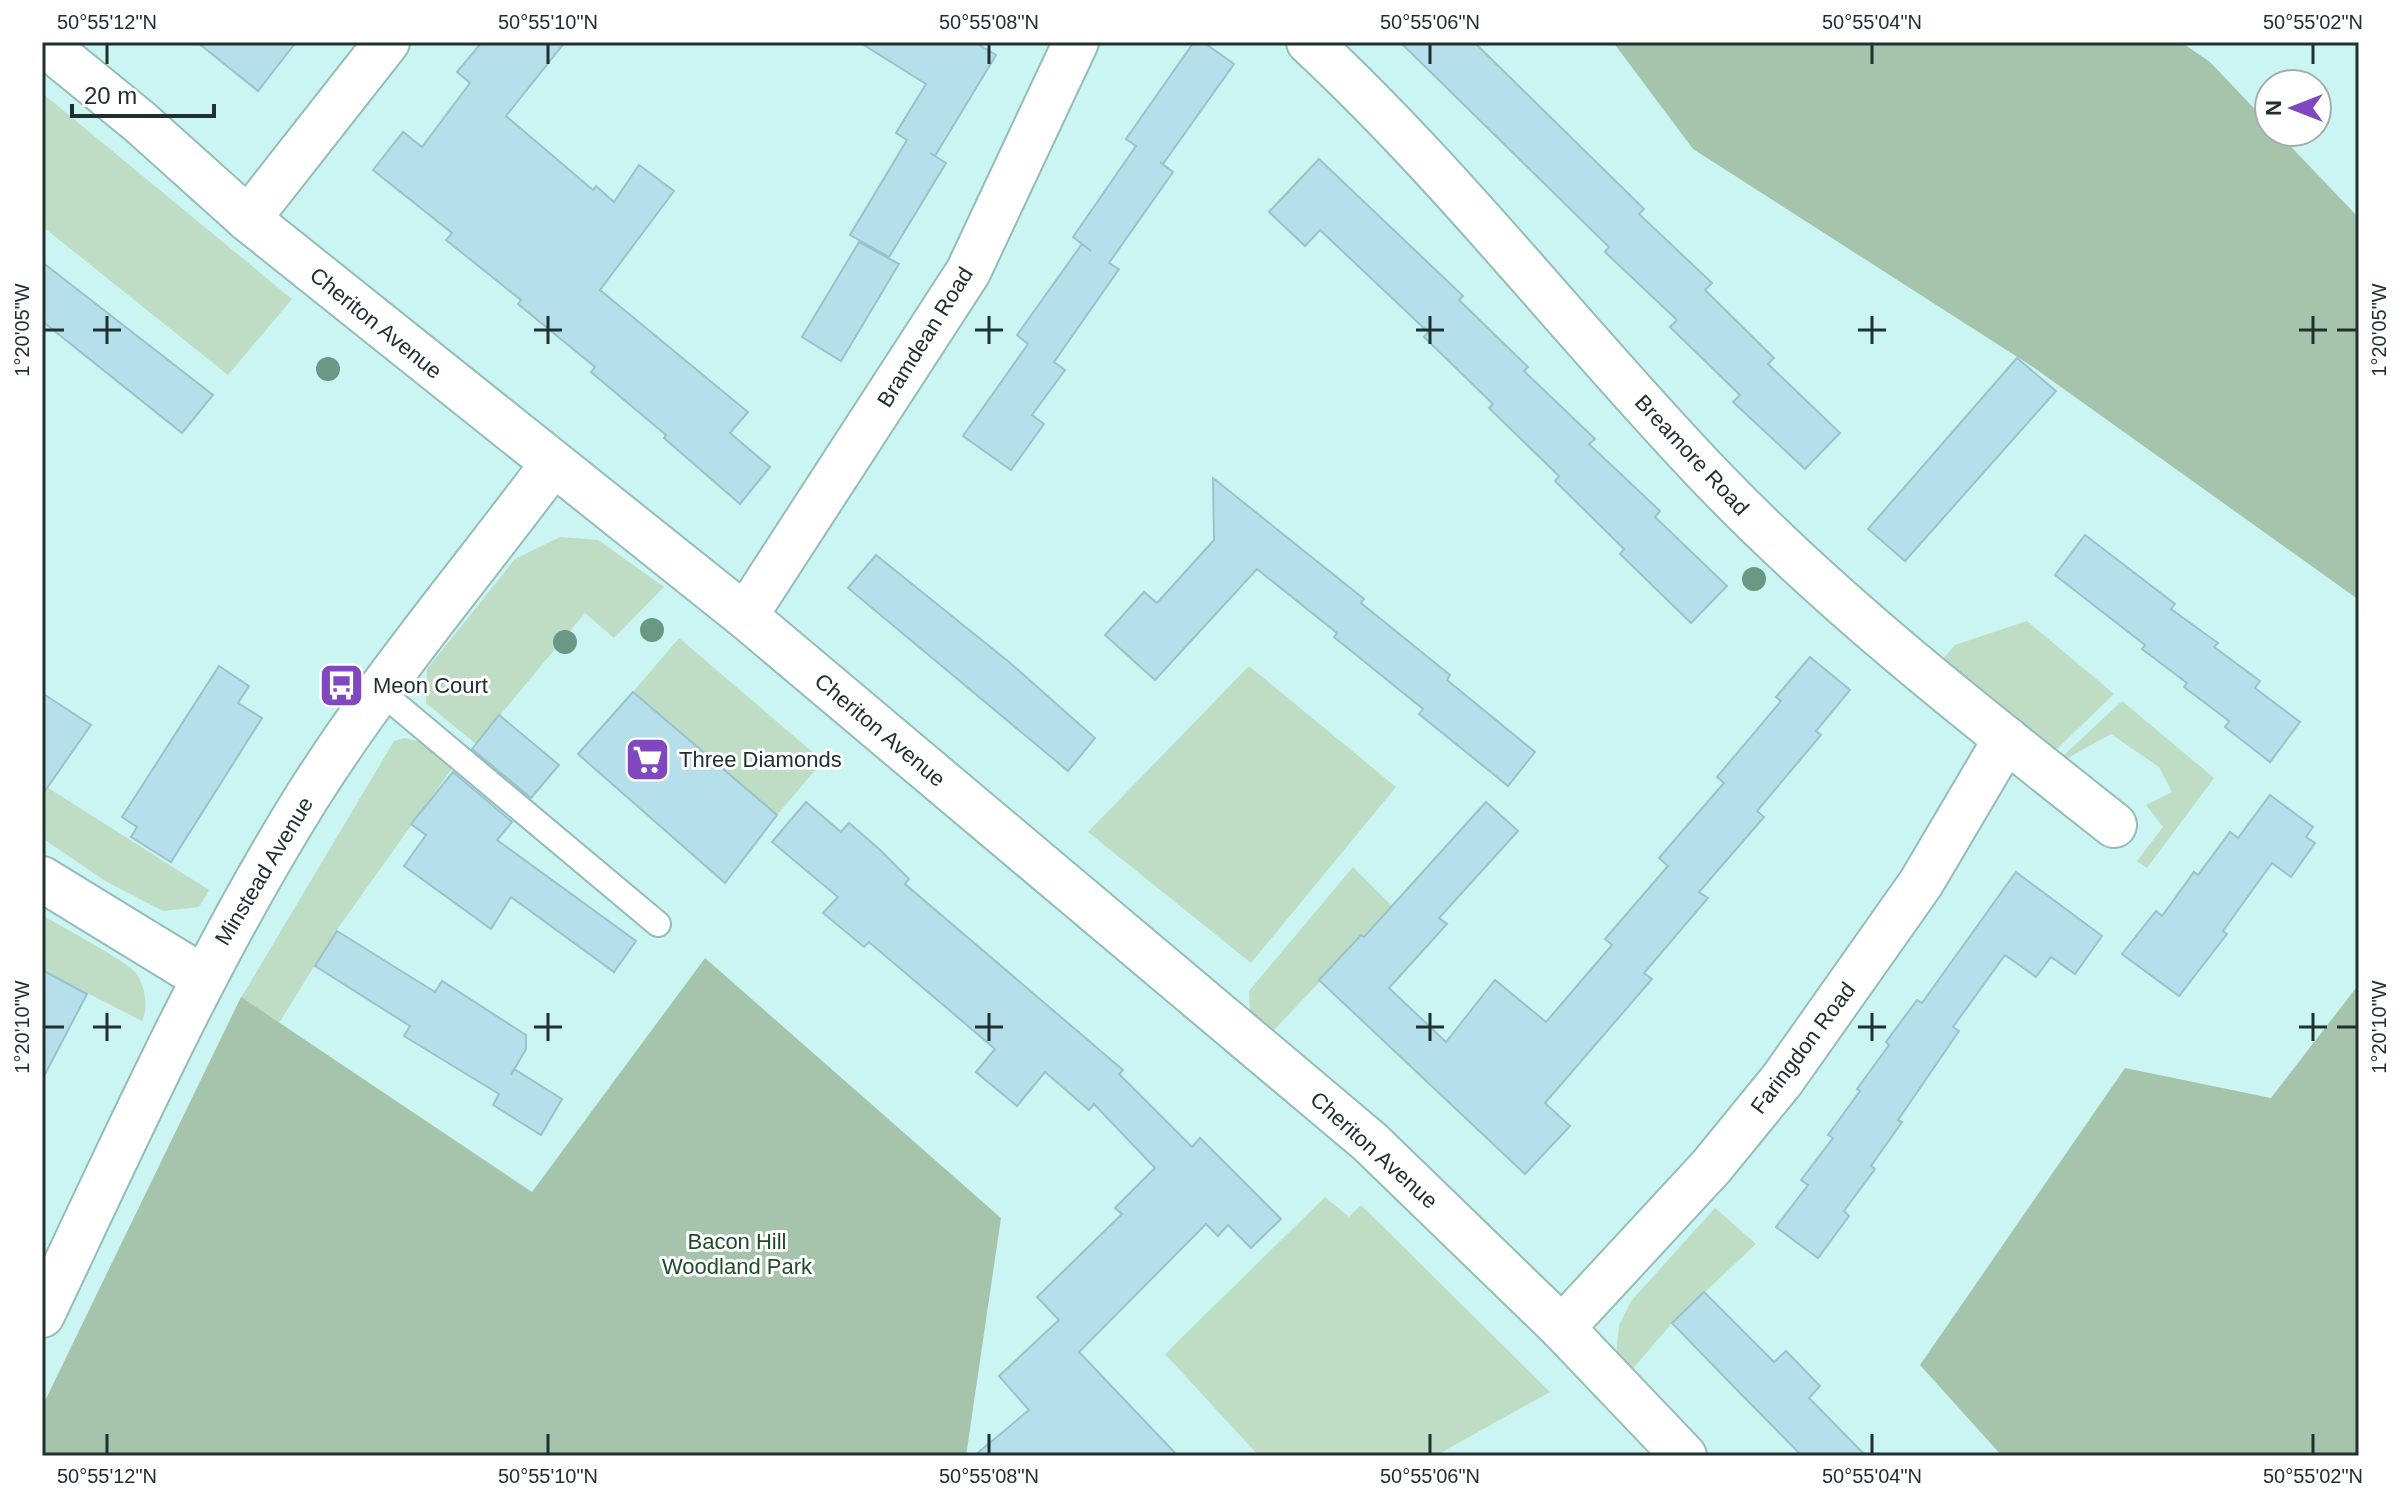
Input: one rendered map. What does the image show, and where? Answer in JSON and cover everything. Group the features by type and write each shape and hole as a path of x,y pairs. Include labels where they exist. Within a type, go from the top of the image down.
{"street":[{"name":"Cheriton Avenue","path":"42,42 140,122 248,219 552,465 745,616 1370,1142 1562,1328 1684,1456"},
{"path":"248,219 387,42"},
{"name":"Bramdean Road","path":"745,616 968,272 1076,42"},
{"name":"Breamore Road","path":"1309,42 1447,183 1656,418 1776,543 1847,609 2114,825"},
{"name":"Minstead Avenue","path":"42,1315 202,977 308,796 381,692 552,465"},
{"name":"Faringdon Road","path":"1562,1328 1711,1167 1782,1080 1921,883 2006,739"},
{"path":"42,879 202,977"}],"lane":[{"path":"381,692 658,924"}],"green space":[{"path":"1613,42 2181,42 2210,62 2253,107 2253,148 2292,148 2359,218 2359,600 2033,367 1693,149"},
{"path":"42,93 292,299 228,375 42,226"},
{"path":"560,537 598,540 664,587 614,638 585,613 476,744 426,703 427,669 515,559"},
{"path":"2027,621 2114,694 2056,750 1942,660 1955,645"},
{"path":"679,638 823,761 777,815 633,692"},
{"path":"1249,666 1396,787 1251,963 1088,832"},
{"path":"2122,701 2214,778 2147,868 2137,861 2163,827 2146,805 2172,792 2159,767 2111,734 2064,760 2062,757"},
{"path":"404,738 428,743 455,764 336,931 279,1023 241,998 394,741"},
{"path":"42,784 209,890 199,907 163,911 107,882 42,838"},
{"path":"1353,867 1392,906 1273,1031 1250,1010 1249,991"},
{"path":"42,915 135,972 145,996 142,1021 42,970"},
{"name":"Bacon Hill Woodland Park","path":"705,958 1001,1218 966,1456 42,1456 42,1407 241,997 532,1192"},
{"path":"2359,984 2359,1456 2002,1456 1920,1365 2125,1068 2271,1098"},
{"path":"1325,1197 1349,1217 1361,1205 1550,1392 1435,1456 1259,1456 1165,1354"},
{"path":"1715,1208 1756,1244 1672,1323 1630,1372 1616,1354 1619,1325 1632,1300"}],"building":[{"path":"197,42 296,42 258,91"},
{"path":"482,42 565,42 506,116 593,190 596,186 614,202 639,165 674,191 600,290 748,412 730,433 770,467 740,504 664,438 666,435 591,372 595,367 518,304 521,300 446,240 452,233 373,170 403,132 422,147 470,83 457,72"},
{"path":"859,42 974,42 996,55 935,156 930,153 946,163 889,257 850,235 907,140 896,133 926,84"},
{"path":"1194,42 1203,42 1234,64 1163,164 1160,162 1173,172 1109,263 1119,269 1054,362 1065,370 1032,415 1044,424 1011,470 963,436 1028,344 1017,335 1082,244 1073,237 1136,146 1126,139"},
{"path":"1400,42 1474,42 1644,209 1639,214 1712,283 1705,290 1774,358 1768,364 1840,433 1805,469 1733,402 1740,395 1670,327 1677,320 1605,252 1609,247"},
{"path":"1319,159 1463,296 1459,300 1528,367 1524,371 1595,439 1589,444 1660,511 1655,517 1727,586 1691,623 1620,554 1624,549 1555,481 1559,476 1489,408 1493,404 1424,337 1428,332 1320,230 1305,246 1269,212"},
{"path":"859,242 899,264 841,361 802,337"},
{"path":"42,262 213,395 182,433 42,321"},
{"path":"2017,358 2056,391 1905,561 1868,529"},
{"path":"1213,478 1364,599 1361,603 1450,675 1447,680 1535,752 1508,786 1419,714 1423,709 1334,637 1337,633 1257,569 1155,680 1105,635 1144,592 1157,603 1214,540"},
{"path":"2085,535 2175,604 2171,609 2218,643 2214,647 2260,681 2255,688 2300,722 2270,762 2225,727 2229,721 2184,687 2187,683 2142,649 2145,645 2055,575"},
{"path":"876,555 1009,662 1095,738 1068,771 848,588"},
{"path":"1810,657 1850,690 1816,731 1821,735 1757,811 1764,817 1699,892 1708,898 1644,973 1652,979 1545,1103 1570,1126 1525,1174 1319,980 1361,935 1364,937 1486,802 1518,831 1439,918 1447,924 1389,988 1446,1042 1495,980 1546,1022 1612,945 1605,939 1668,866 1659,858 1724,783 1717,777 1781,701 1776,697"},
{"path":"219,666 249,686 238,703 262,718 171,862 131,837 137,827 122,817"},
{"path":"633,692 777,815 725,883 578,754"},
{"path":"42,693 91,725 42,795"},
{"path":"499,715 559,765 531,798 472,749"},
{"path":"453,772 512,822 497,840 636,941 614,972 511,897 491,929 404,866 426,835 411,824"},
{"path":"2270,795 2313,827 2306,837 2315,843 2291,877 2272,863 2223,931 2227,934 2179,996 2122,954 2156,911 2162,916 2194,872 2198,875 2230,832 2238,838"},
{"path":"806,802 841,832 849,823 878,848 909,879 905,884 1123,1070 1119,1074 1192,1147 1200,1138 1281,1219 1251,1248 1228,1225 1218,1236 1206,1224 1079,1352 1178,1456 974,1456 1029,1410 999,1376 1059,1320 1037,1297 1122,1214 1115,1208 1155,1168 1094,1104 1089,1110 1045,1072 1017,1106 976,1072 995,1049 869,942 864,947 823,913 838,897 772,842"},
{"path":"2016,872 2102,936 2075,974 2051,957 2036,977 2005,955 1953,1027 1959,1031 1898,1120 1902,1122 1871,1166 1875,1169 1844,1211 1849,1216 1818,1258 1776,1227 1808,1185 1801,1180 1833,1138 1828,1135 1889,1045 1886,1042 1917,1000 1922,1003"},
{"path":"337,931 435,992 442,981 526,1035 526,1049 514,1069 562,1099 541,1135 493,1105 499,1094 404,1036 410,1026 315,966"},
{"path":"42,970 87,994 42,1080"},
{"path":"1704,1292 1774,1362 1786,1351 1820,1386 1809,1398 1866,1456 1802,1456 1672,1323"}],"place":[{"name":"Meon Court","path":"342,685"},
{"name":"Three Diamonds","path":"648,759"}]}
